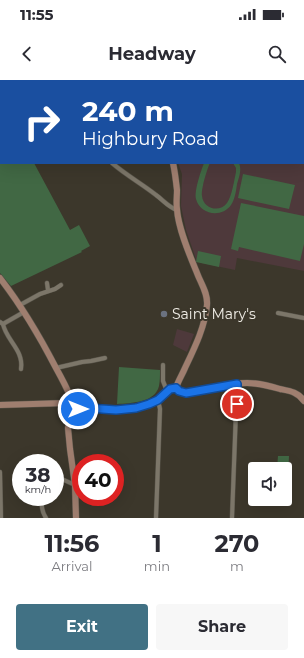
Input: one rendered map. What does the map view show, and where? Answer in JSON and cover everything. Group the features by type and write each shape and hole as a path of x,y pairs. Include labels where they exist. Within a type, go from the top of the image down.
{"street":[{"path":"113,164 160,197 169,207 177,210"},
{"path":"173,164 177,210 185,241 208,298 205,318 197,341 177,382 176,388"},
{"path":"0,278 20,305 56,368 76,409"},
{"path":"47,283 48,290"},
{"path":"20,305 48,290 55,289 61,285"},
{"path":"24,312 1,323 4,330 16,346 20,357 21,367 27,365"},
{"path":"278,313 304,318"},
{"path":"56,368 105,358"},
{"path":"163,365 163,381 167,391"},
{"path":"72,463 68,428 70,419 76,409 136,408 158,400 170,389 176,388 179,391 186,393 248,383 293,392 303,398"},
{"path":"232,518 237,384"},
{"path":"156,518 160,409 158,400"},
{"path":"0,405 72,402"},
{"path":"1,518 2,472"},
{"path":"42,506 43,514 46,518"},
{"path":"76,506 76,518"}],"shaded area":[{"path":"178,164 304,164 304,271 237,258 235,270 197,262 186,230 181,206 182,174"},
{"path":"177,329 194,334 187,352 173,345"}],"green space":[{"path":"0,164 35,164 70,230 79,225 90,246 81,251 82,252 11,286 0,273"},
{"path":"204,164 210,164 202,189 202,196 205,204 209,207 216,209 220,208 229,200 233,188 236,172 234,164 239,164 240,174 234,198 231,205 227,209 222,212 212,213 202,209 196,199 197,186"},
{"path":"243,174 295,185 289,209 238,198"},
{"path":"241,203 304,216 304,244 300,261 239,247 238,251 231,249"},
{"path":"198,251 221,256 219,267 196,262"},
{"path":"119,367 160,370 157,392 148,399 142,401 117,404"},
{"path":"278,456 289,456 289,462 278,462"}],"place":[{"name":"Saint Mary's","path":"164,314"}],"route":[{"path":"78,409 88,408 116,410 136,408 158,400 170,389 176,388 182,393 186,393 237,384 237,404"}]}
